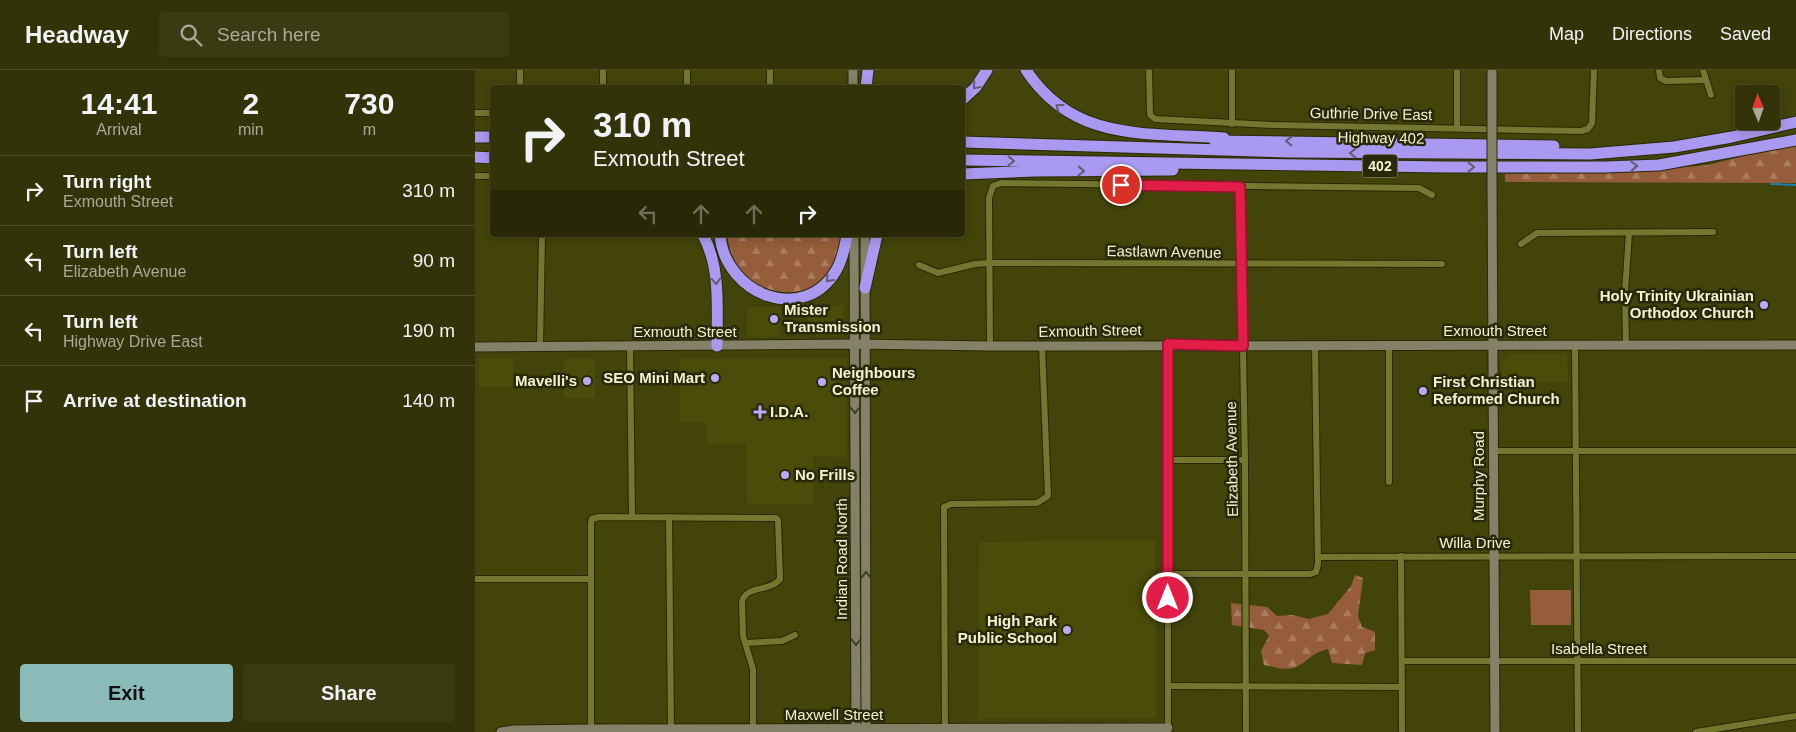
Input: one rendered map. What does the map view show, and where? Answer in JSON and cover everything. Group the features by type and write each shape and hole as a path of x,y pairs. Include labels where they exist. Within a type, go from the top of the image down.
{"highway":[{"path":"866,85 868,70"},
{"path":"965,97 976,87 987,70"},
{"path":"1026,70 1052,102 1073,116 1095,125 1133,132 1260,140"},
{"name":"Highway 402","path":"1780,126 1796,122"},
{"path":"475,130 490,130"},
{"path":"965,136 1604,147 1665,143 1760,130"},
{"name":"Highway 402","path":"965,142 1288,152 1517,154 1625,152 1702,143 1762,130"},
{"path":"475,137 490,137"},
{"name":"Highway 402","path":"965,160 1445,167 1659,165 1796,140"},
{"path":"475,142 490,143"},
{"path":"965,148 1218,153 1288,152"},
{"path":"475,152 490,152"},
{"path":"475,157 490,158"},
{"path":"965,169 1036,171 1355,171 1445,167"},
{"path":"965,174 1036,171"},
{"path":"704,237 709,246 716,275 717,346"},
{"path":"720,237 726,261 743,283 766,295 788,298 807,295 828,281 841,260 847,237"},
{"path":"865,288 877,237"}],"main road":[{"path":"853,70 853,85"},
{"path":"864,70 865,85"},
{"name":"Murphy Road","path":"1492,70 1495,732"},
{"name":"Indian Road North","path":"854,237 856,731"},
{"name":"Indian Road North","path":"865,237 866,730"},
{"name":"Exmouth Street","path":"475,347 855,344 990,346 1168,344 1243,346 1796,345"},
{"name":"Maxwell Street","path":"501,732 514,730 671,729 856,731 1168,730"}],"street":[{"path":"520,70 520,85"},
{"path":"603,70 603,85"},
{"path":"687,70 687,85"},
{"path":"770,70 770,85"},
{"name":"Guthrie Drive East","path":"1149,70 1150,116 1155,119 1232,124 1581,131 1591,126 1595,70"},
{"path":"1232,70 1232,124"},
{"path":"1457,70 1457,128"},
{"path":"1659,70 1660,78 1665,82 1706,80"},
{"path":"1703,70 1711,96"},
{"path":"475,113 490,113"},
{"path":"475,176 490,176"},
{"path":"990,346 991,263 989,198 993,186 1001,183 1419,188 1432,195"},
{"name":"Elizabeth Avenue","path":"1240,187 1245,460 1246,732"},
{"path":"1521,244 1537,233 1713,232"},
{"path":"1626,344 1625,292 1629,233"},
{"path":"540,346 542,237"},
{"name":"Eastlawn Avenue","path":"919,265 938,272 975,264 991,263 1442,264"},
{"path":"1168,344 1168,730"},
{"path":"1575,344 1578,732"},
{"path":"1168,574 1314,574 1317,569 1318,557 1315,345"},
{"path":"1389,345 1389,482"},
{"path":"630,346 632,517"},
{"path":"945,730 943,512 948,504 1037,503 1048,496 1042,346"},
{"path":"1493,451 1796,451"},
{"path":"1167,460 1245,460"},
{"path":"591,730 592,519 599,517 776,518 778,520 780,579 774,585 749,592 743,598 743,632 753,669 753,730"},
{"path":"669,517 671,729"},
{"path":"1401,556 1402,732"},
{"name":"Willa Drive","path":"1318,557 1796,556"},
{"path":"475,578 591,578"},
{"path":"746,643 783,641 795,635"},
{"name":"Isabella Street","path":"1402,661 1796,661"},
{"path":"1168,686 1401,687"},
{"path":"1696,732 1796,716"}],"shaded area":[{"path":"844,305 843,336 808,335 808,306"},
{"path":"747,307 780,307 780,337 747,337"},
{"path":"1567,353 1568,382 1502,382 1501,360 1512,354"},
{"path":"479,358 513,358 513,387 479,387"},
{"path":"846,358 847,457 813,456 814,504 747,504 746,444 707,445 706,422 680,422 680,359"},
{"path":"564,359 595,359 595,398 564,398"},
{"name":"High Park Public School","path":"1155,539 1156,718 978,719 979,542"}],"green space":[{"path":"1796,143 1796,183 1505,182 1505,174 1632,172 1708,165"},
{"path":"727,237 841,237 834,262 827,272 810,288 799,292 771,290 750,283 734,261"},
{"path":"1355,575 1363,578 1358,616 1362,627 1375,632 1375,650 1365,653 1362,665 1332,663 1328,649 1289,669 1264,665 1261,651 1269,636 1264,630 1232,625 1231,603 1267,607 1277,616 1292,615 1309,619 1328,614 1351,586"},
{"path":"1530,590 1571,590 1571,625 1531,625"}],"waterway":[{"path":"1771,184 1796,185"}],"place":[{"name":"Holy Trinity Ukrainian Orthodox Church","path":"1764,305"},
{"name":"Mister Transmission","path":"774,319"},
{"name":"SEO Mini Mart","path":"715,378"},
{"name":"Mavelli's","path":"587,381"},
{"name":"Neighbours Coffee","path":"822,382"},
{"name":"First Christian Reformed Church","path":"1423,391"},
{"name":"I.D.A.","path":"760,412"},
{"name":"No Frills","path":"785,475"},
{"name":"High Park Public School","path":"1067,630"}],"route":[{"path":"1121,185 1240,187 1241,336 1243,346 1168,344 1168,598"}]}
